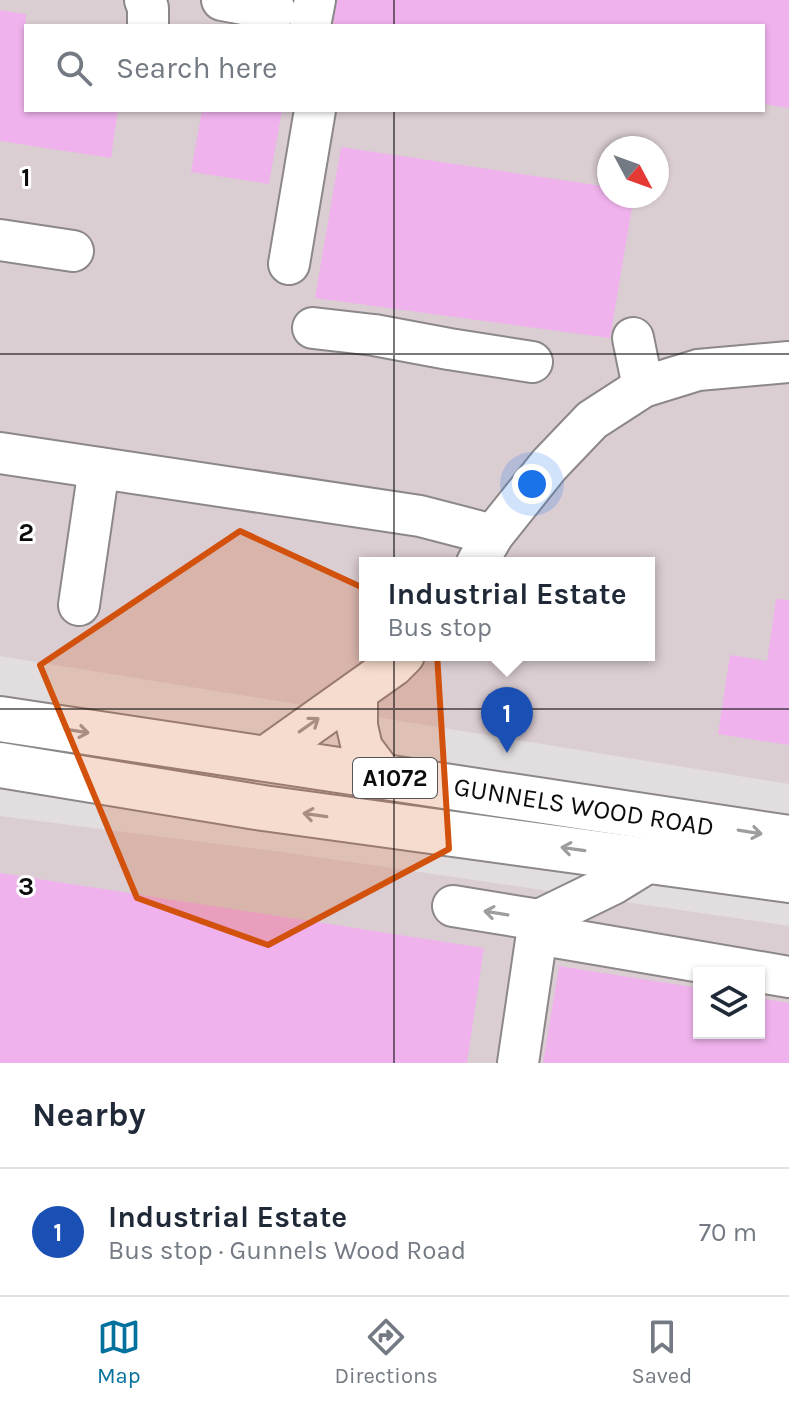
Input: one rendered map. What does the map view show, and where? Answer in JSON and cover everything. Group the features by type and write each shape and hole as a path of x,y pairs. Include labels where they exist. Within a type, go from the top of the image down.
{"main road":[{"name":"GUNNELS WOOD ROAD","path":"0,719 789,838"},
{"name":"GUNNELS WOOD ROAD","path":"0,765 263,808 789,880"}],"lane":[{"path":"145,0 148,24"},
{"path":"222,0 293,18 315,0"},
{"path":"289,264 327,112"},
{"path":"0,240 73,251"},
{"path":"313,328 374,335 532,362"},
{"path":"633,338 643,387"},
{"path":"0,453 420,516 485,549 549,465 592,420 643,387 698,370 789,362"},
{"path":"79,605 99,468"},
{"path":"262,759 398,661"},
{"path":"357,692 357,726 362,748 384,777"},
{"path":"538,927 652,860"},
{"path":"453,906 538,927 789,977"},
{"path":"518,1063 538,927"}],"highlighted area":[{"path":"240,531 435,621 449,849 268,945 137,898 40,665"}],"shaded area":[{"path":"0,0 789,0 789,784 0,656"},
{"path":"0,816 282,852 789,926 789,1063 0,1063"}],"building":[{"path":"337,0 789,0 789,108 765,104 765,24 333,24"},
{"path":"0,10 26,14 24,112 118,112 111,158 0,141"},
{"path":"202,112 282,112 269,184 191,172"},
{"path":"341,147 597,185 597,208 632,208 610,338 315,298"},
{"path":"776,599 789,600 789,745 718,734 730,655 767,661"},
{"path":"0,873 484,948 467,1063 0,1063"},
{"path":"559,966 693,987 693,1039 765,1039 765,999 789,1003 789,1063 543,1063"}],"place":[{"name":"Industrial Estate","path":"507,753"}]}
